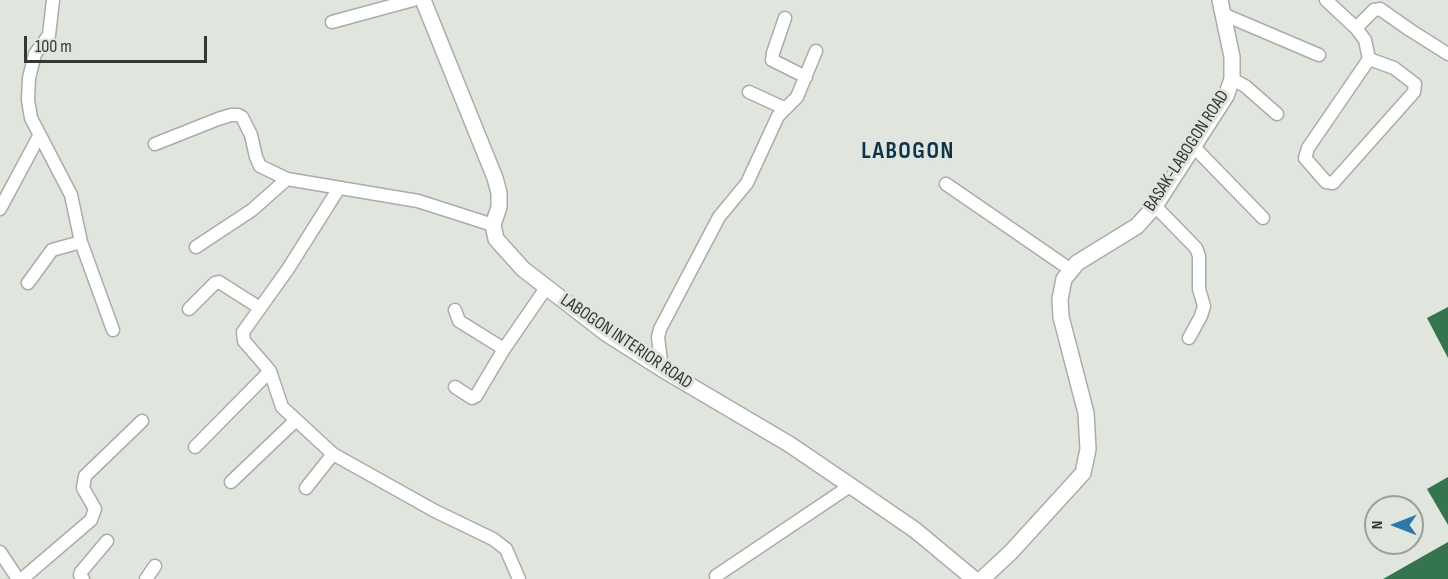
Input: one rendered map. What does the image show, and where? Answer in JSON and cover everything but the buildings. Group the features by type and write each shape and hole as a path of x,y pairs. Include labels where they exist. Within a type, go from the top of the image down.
{"street":[{"path":"53,0 49,34 34,54 29,78 28,100 31,118 71,195 81,242 113,330"},
{"path":"332,21 413,0"},
{"path":"155,144 218,119 231,115 238,116 242,117 251,135 260,166 287,179 418,201 493,225 499,193 495,178 423,0"},
{"name":"BASAK-LABOGON ROAD","path":"1071,270 1077,263 1137,226 1155,206 1226,96 1232,79 1232,57 1225,15 1220,0"},
{"path":"1326,0 1356,28 1365,40 1369,59 1308,148 1305,158 1326,182 1333,183 1413,92 1414,84 1394,69 1369,59"},
{"path":"1356,28 1374,10 1380,9 1448,54"},
{"path":"1225,15 1319,55"},
{"path":"785,18 772,60 806,77"},
{"path":"662,369 658,337 660,329 719,217 747,183 778,116 797,97 816,51"},
{"path":"1232,79 1245,86 1277,114"},
{"path":"749,92 784,108"},
{"path":"0,210 39,136"},
{"path":"1194,146 1263,218"},
{"path":"196,247 252,210 287,179"},
{"path":"946,184 1071,270 1064,279 1060,299 1061,317 1086,413 1088,449 1083,473 1011,552 982,579"},
{"path":"339,188 288,270 243,332 243,337 270,371 282,407 295,421 333,454 435,511 493,539 506,549 519,579"},
{"path":"1155,206 1198,252 1199,289 1204,306 1189,338"},
{"name":"LABOGON INTERIOR ROAD","path":"493,225 496,239 523,269 607,334 789,444 915,530 974,579"},
{"path":"28,283 52,250 81,242"},
{"path":"189,309 215,283 219,282 260,308"},
{"path":"454,387 472,398 476,396 504,349 546,288"},
{"path":"454,310 459,321 504,349"},
{"path":"195,447 270,371"},
{"path":"0,552 20,579 91,520 95,509 83,488 85,476 142,421"},
{"path":"231,482 295,421"},
{"path":"306,488 333,454"},
{"path":"716,576 850,486"},
{"path":"83,579 80,576 81,572 107,541"},
{"path":"146,579 154,566"}],"district":[{"name":"LABOGON","path":"908,152"}]}
